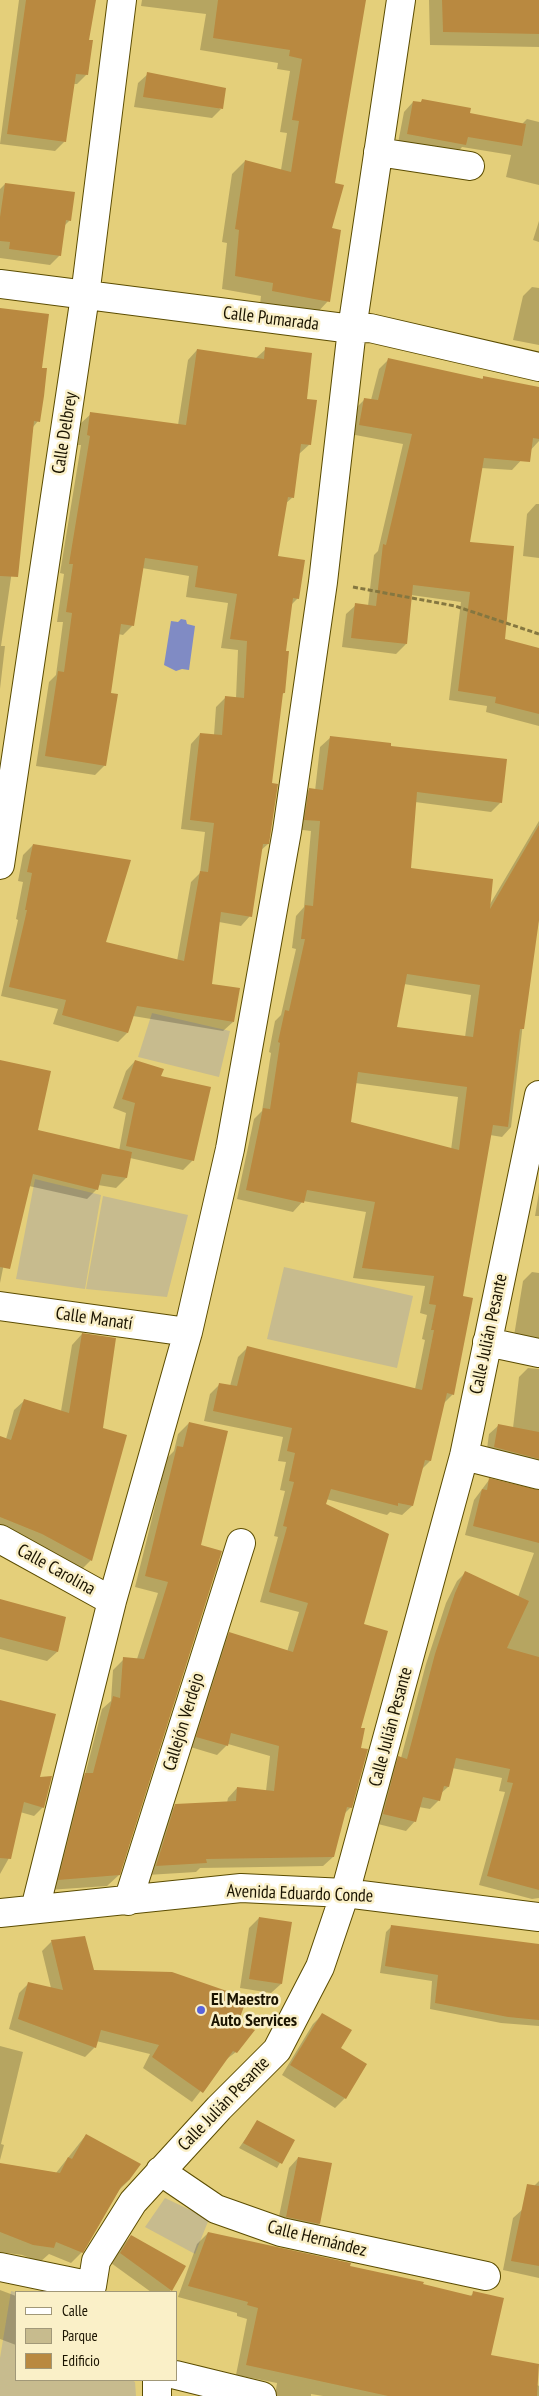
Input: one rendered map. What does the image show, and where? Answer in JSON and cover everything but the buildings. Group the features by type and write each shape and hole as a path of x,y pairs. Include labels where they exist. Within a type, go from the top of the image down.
{"street":[{"name":"Calle Delbrey","path":"0,865 85,296 122,0"},
{"path":"34,1909 112,1600 188,1332 230,1150 287,831 322,582 352,329 401,0"},
{"path":"378,152 470,166"},
{"name":"Calle Pumarada","path":"0,284 352,329 370,328 539,367"},
{"name":"Calle Julián Pesante","path":"94,2289 96,2261 133,2202 160,2171 277,2050 320,1966 346,1893 464,1456 539,1095"},
{"name":"Calle Manatí","path":"0,1306 188,1332"},
{"path":"487,1342 539,1353"},
{"path":"464,1456 539,1475"},
{"name":"Calle Carolina","path":"0,1539 112,1600"},
{"name":"Callejón Verdejo","path":"128,1901 241,1543"},
{"name":"Avenida Eduardo Conde","path":"0,1913 241,1888 346,1893 539,1916"},
{"name":"Calle Hernández","path":"160,2171 216,2209 281,2232 486,2276"},
{"path":"0,2266 94,2289"},
{"path":"178,2375 262,2396"},
{"path":"156,2381 157,2396"}],"path":[{"path":"322,582 455,606 539,634"}],"green space":[{"path":"152,1013 230,1031 219,1077 138,1057"},
{"path":"35,1179 101,1195 85,1289 16,1279"},
{"path":"103,1196 188,1215 167,1297 86,1289"},
{"path":"284,1267 413,1296 397,1368 267,1339"},
{"path":"165,2198 209,2219 195,2254 145,2227"},
{"path":"11,2291 15,2292 15,2381 134,2381 136,2396 0,2396 0,2358"}],"water":[{"path":"181,619 186,620 187,624 195,626 189,670 182,669 176,671 164,665 171,621 178,622"}],"place":[{"name":"El Maestro Auto Services","path":"201,2010"}]}
